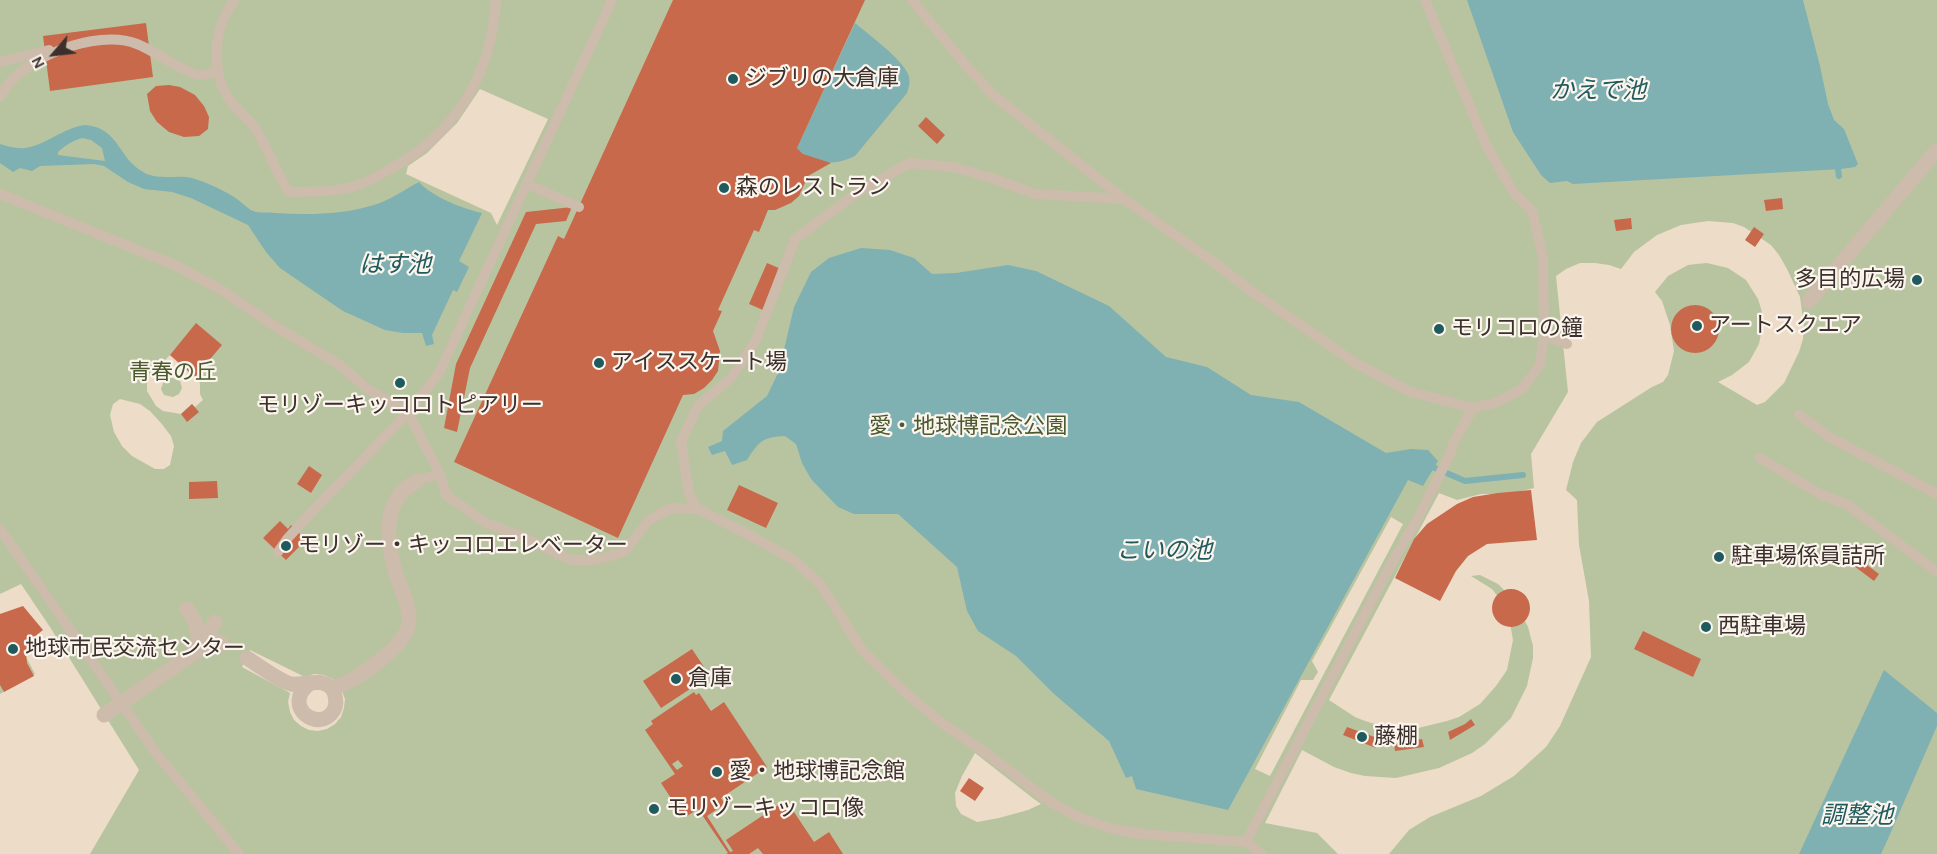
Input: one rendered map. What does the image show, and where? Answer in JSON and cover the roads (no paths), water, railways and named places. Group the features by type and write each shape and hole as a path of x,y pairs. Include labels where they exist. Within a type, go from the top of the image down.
{"street":[{"path":"1809,302 1937,150"},
{"path":"309,684 301,693 299,704 305,715 323,719 329,716 336,706 340,686 384,658 400,641 410,624 406,601 390,550 388,522 394,501 408,485 417,480"},
{"path":"187,609 195,621 200,648"},
{"path":"200,648 215,622"},
{"path":"104,715 200,648 210,642 222,644"},
{"path":"247,658 290,684 321,682 337,697"}],"lane":[{"path":"234,0 223,19 218,44 217,72 227,96 249,119 263,141 277,175 289,192 329,192 354,186 399,164 425,147 459,110 476,84 487,57 495,25 496,0"},
{"path":"278,552 293,532 408,413 439,373 612,0"},
{"path":"912,0 993,95 1124,199 1354,362 1408,391 1473,408 1495,403 1522,389 1540,364 1544,335 1543,256 1532,211 1514,193 1487,147 1425,0"},
{"path":"0,62 71,45 115,39 136,43 197,75 217,72"},
{"path":"0,97 14,77 33,63 71,45"},
{"path":"698,509 689,494 681,441 698,406 730,378 756,340 795,239 861,190 910,163 953,167 1035,194 1124,199"},
{"path":"527,184 579,207"},
{"path":"0,194 177,266 223,291 273,325 340,365 366,388 408,413 440,474 446,495 486,523 571,560 595,560 624,552 649,520 671,508 698,509 795,561 821,585 862,650 906,693 942,723 1049,801 1078,817 1113,829 1142,834 1246,842 1261,854"},
{"path":"1544,335 1567,344"},
{"path":"1246,842 1389,568 1419,516 1473,408"},
{"path":"1798,415 1831,438 1937,494"},
{"path":"1760,458 1820,494 1848,506 1937,572"},
{"path":"417,480 440,474"},
{"path":"0,529 156,753 239,854"},
{"path":"230,844 245,854"}],"water":[{"name":"かえで池","path":"1467,0 1803,0 1828,104 1834,120 1844,129 1858,164 1855,167 1841,169 1573,184 1567,181 1550,183 1541,175 1513,132"},
{"path":"855,23 905,68 909,79 907,93 855,156 840,162 817,161 797,148"},
{"name":"はす池","path":"86,125 106,132 134,166 149,175 186,177 197,180 224,191 256,212 312,214 350,211 380,203 419,182 448,201 482,213 459,261 469,267 457,292 453,290 432,335 434,344 426,346 422,333 385,330 343,311 280,268 248,225 191,198 172,192 144,189 128,182 104,166 94,164 40,166 32,171 20,168 13,172 0,163 0,144 18,148 32,147 78,126","holes":["82,138 91,140 102,148 105,161 58,155 58,152 75,140"]},
{"name":"こいの池","path":"861,248 890,250 914,258 932,274 956,273 1008,265 1036,271 1109,306 1166,357 1207,367 1251,395 1299,402 1386,453 1411,449 1428,450 1438,461 1423,486 1408,480 1228,810 1136,789 1132,776 1126,778 1109,741 1053,693 1016,656 978,631 967,611 957,567 898,514 854,514 838,507 811,479 802,463 796,444 785,436 762,441 747,460 732,465 725,451 712,455 708,447 722,441 723,431 767,396 779,371 794,307 811,272 829,258"},
{"name":"調整池","path":"1884,670 1937,713 1937,726 1881,854 1799,854"}],"waterway":[{"path":"1837,163 1839,176"},
{"path":"1428,465 1465,481 1523,475"}],"place":[{"name":"ジブリの大倉庫","path":"733,79"},
{"name":"森のレストラン","path":"724,188"},
{"name":"多目的広場","path":"1917,280"},
{"name":"アートスクエア","path":"1697,326"},
{"name":"モリコロの鐘","path":"1439,329"},
{"name":"アイススケート場","path":"599,363"},
{"name":"モリゾーキッコロトピアリー","path":"400,383"},
{"name":"モリゾー・キッコロエレベーター","path":"286,546"},
{"name":"駐車場係員詰所","path":"1719,557"},
{"name":"西駐車場","path":"1706,627"},
{"name":"地球市民交流センター","path":"13,649"},
{"name":"倉庫","path":"676,679"},
{"name":"藤棚","path":"1362,737"},
{"name":"愛・地球博記念館","path":"717,772"},
{"name":"モリゾーキッコロ像","path":"654,809"}],"park label":[{"name":"青春の丘","path":"173,373"},
{"name":"愛・地球博記念公園","path":"968,427"}]}
